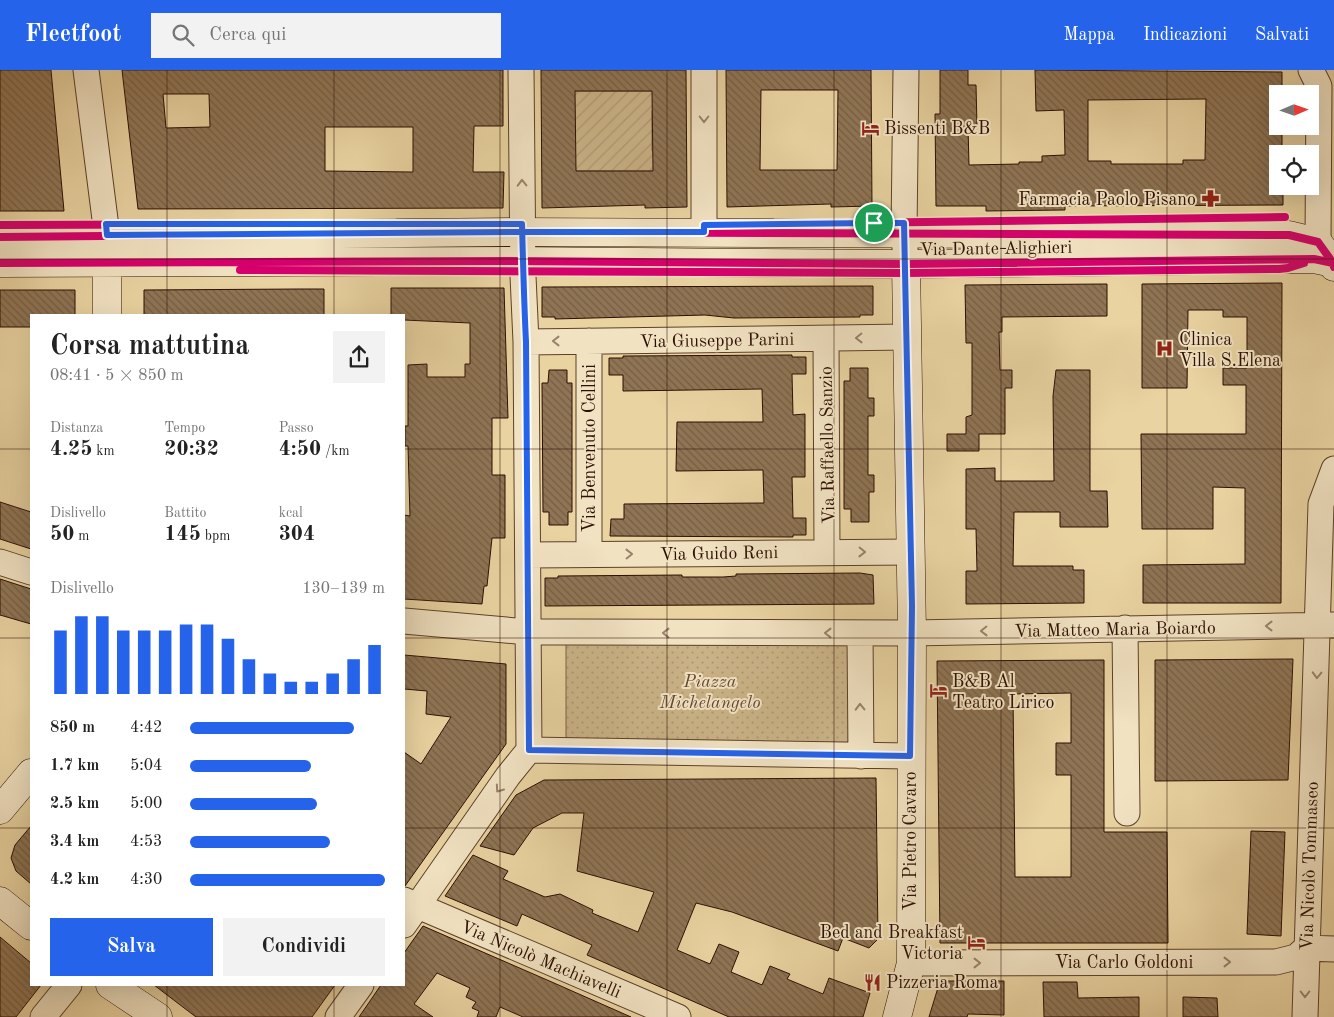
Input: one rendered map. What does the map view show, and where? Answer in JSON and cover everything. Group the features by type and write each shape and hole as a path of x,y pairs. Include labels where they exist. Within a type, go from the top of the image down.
{"street":[{"path":"86,70 107,248 107,314"},
{"path":"408,911 529,750 526,342 522,232 520,70"},
{"path":"704,70 704,232"},
{"path":"906,70 904,233 906,264"},
{"path":"1315,78 1330,99 1334,118"},
{"path":"1315,78 1328,257"},
{"name":"Via Dante Alighieri","path":"0,263 107,248 522,232 1289,235 1328,257"},
{"name":"Via Dante Alighieri","path":"0,237 107,248 523,261 906,264 1314,259 1328,257"},
{"name":"Via Pietro Cavaro","path":"897,1017 911,963 910,756 912,633 906,264"},
{"name":"Via Giuseppe Parini","path":"526,342 907,337"},
{"name":"Via Raffaello Sanzio","path":"826,338 827,551"},
{"name":"Via Benvenuto Cellini","path":"589,341 589,554"},
{"name":"Via Nicolò Tommaseo","path":"1305,1017 1306,948 1326,626 1321,504 1334,469"},
{"name":"Via Guido Reni","path":"528,555 827,551 911,552"},
{"path":"0,562 30,572"},
{"path":"405,621 528,632 912,633"},
{"name":"Via Matteo Maria Boiardo","path":"912,633 1326,626"},
{"path":"1125,628 1127,813"},
{"path":"860,633 861,756"},
{"path":"529,750 910,756"},
{"path":"0,810 30,774"},
{"path":"0,901 30,925"},
{"name":"Via Nicolò Machiavelli","path":"408,911 678,1017"},
{"path":"1306,948 1334,949"},
{"name":"Via Carlo Goldoni","path":"911,963 1276,962 1296,957 1306,948"},
{"path":"43,1017 68,986"},
{"path":"112,986 158,1017"},
{"path":"338,1017 360,986"}],"green space":[{"path":"561,91 667,91 652,111 652,151 667,152 667,171 561,171"},
{"name":"Piazza Michelangelo","path":"566,637 853,637 853,746 566,746"}],"building":[{"path":"0,70 51,70 64,211 0,211"},
{"path":"122,70 503,70 503,126 474,126 473,172 504,172 503,208 138,209","holes":["163,94 209,94 210,127 166,128","325,127 413,127 413,172 325,171"]},
{"path":"541,70 686,70 687,207 645,208 645,205 542,208","holes":["575,91 652,91 653,171 576,171"]},
{"path":"726,70 871,70 872,206 831,207 831,204 727,207","holes":["761,90 838,90 837,170 760,170"]},
{"path":"940,70 968,70 968,85 976,85 977,127 968,127 969,165 1042,162 1042,156 1065,155 1064,110 1036,111 1035,70 1282,72 1282,85 1269,85 1269,135 1282,135 1282,145 1269,145 1269,195 1283,195 1283,205 1065,206 1065,210 986,211 986,206 936,206 935,114 940,114","holes":["1206,99 1205,160 1183,160 1183,164 1111,164 1111,161 1088,161 1088,100"]},
{"path":"1282,283 1281,603 1143,603 1143,565 1245,564 1245,488 1213,487 1213,529 1142,529 1141,434 1246,434 1246,385 1223,385 1223,368 1247,368 1247,317 1223,317 1223,310 1188,310 1187,388 1142,388 1142,284"},
{"path":"1107,284 1107,316 1002,317 1002,332 999,332 1000,370 1012,370 1012,388 1005,388 1005,434 979,434 979,451 947,451 947,434 966,434 966,417 972,415 972,343 966,343 965,285"},
{"path":"873,286 873,315 860,315 860,317 734,318 705,315 555,319 555,317 542,317 542,287"},
{"path":"391,288 504,288 508,418 492,418 492,475 505,475 505,538 492,538 487,586 484,586 482,604 405,599 405,515 410,516 408,446 405,446 405,426 408,426 408,365 427,364 427,377 465,377 465,364 470,364 470,323 405,320 405,314 391,314"},
{"path":"324,289 324,314 144,314 144,290"},
{"path":"0,290 75,290 75,314 30,314 30,327 0,327"},
{"path":"792,355 792,357 806,357 806,374 792,374 793,415 805,414 805,477 792,477 793,518 806,518 806,535 793,535 793,537 610,536 611,519 624,519 624,504 764,503 763,470 676,471 677,422 763,422 762,389 623,391 623,375 609,375 609,358 623,358 623,356"},
{"path":"850,368 868,368 868,398 874,398 874,416 868,416 868,475 874,475 874,492 869,492 869,522 851,522 851,509 844,509 844,381 850,381"},
{"path":"549,370 567,370 567,383 572,383 572,512 568,512 568,525 549,525 549,512 543,512 542,383 548,383"},
{"path":"1056,370 1090,370 1090,491 1107,491 1108,527 1060,527 1060,512 1014,512 1013,566 1073,566 1073,570 1084,570 1084,603 966,604 966,571 977,571 976,529 966,529 966,469 995,468 995,481 1054,481 1053,396"},
{"path":"0,502 30,512 30,549 0,539"},
{"path":"860,573 873,575 874,604 545,606 545,578 558,578 558,576 682,575 682,577 723,577 736,576 736,574"},
{"path":"0,579 30,589 30,624 0,615"},
{"path":"405,655 506,664 506,744 405,886 405,753 421,764 451,717 426,714 427,691 405,689"},
{"path":"1293,659 1288,780 1155,781 1155,660"},
{"path":"1104,660 1104,832 1167,832 1168,943 940,943 937,661","holes":["1071,693 1071,743 1056,743 1056,775 1071,775 1071,877 1015,877 1013,694"]},
{"path":"876,778 878,939 869,948 843,938 838,951 732,912 696,903 677,950 710,964 719,944 739,952 731,972 762,985 770,966 790,974 787,979 823,994 829,978 870,993 863,1017 729,1017 587,955 592,945 522,914 517,926 445,896 473,855 508,871 503,879 545,897 560,894 593,910 592,913 638,932 654,892 577,871 584,813 562,813 533,828 514,855 480,846 516,795 544,780"},
{"path":"30,827 30,883 16,871 11,858 15,845"},
{"path":"1251,831 1285,832 1281,936 1247,934"},
{"path":"423,926 631,1017 523,1017 500,1007 496,1017 477,1017 479,1011 472,1008 476,1002 466,997 470,988 437,973 414,1004 433,1017 359,1017 380,986 405,986 405,952"},
{"path":"0,937 30,962 30,986 40,986 16,1017 0,1017"},
{"path":"940,981 1004,981 1004,1015 968,1014 967,1017 929,1017"},
{"path":"1043,982 1077,982 1078,998 1139,997 1139,1017 1044,1017"},
{"path":"155,986 334,986 312,1017 196,1017"},
{"path":"1183,997 1217,998 1218,1017 1183,1017"}],"cycle path":[{"path":"775,224 1285,217"},
{"path":"0,225 395,224"},
{"path":"0,237 509,232 1289,235 1318,242 1333,263"},
{"path":"0,263 509,261 906,264 1314,259 1333,263 1334,267"},
{"path":"240,270 906,273 1279,269 1304,263"}],"place":[{"name":"Bissenti B&B","path":"870,128"},
{"name":"Farmacia Paolo Pisano","path":"1210,199"},
{"name":"Clinica Villa S.Elena","path":"1165,349"},
{"name":"B&B Al Teatro Lirico","path":"938,691"},
{"name":"Bed and Breakfast Victoria","path":"977,942"},
{"name":"Pizzeria Roma","path":"872,982"}],"route":[{"path":"874,223 704,225 704,232 522,232 510,232 107,235 106,224 522,224 522,232 523,261 523,276 526,342 529,750 910,756 912,606 904,223 874,223"}]}
